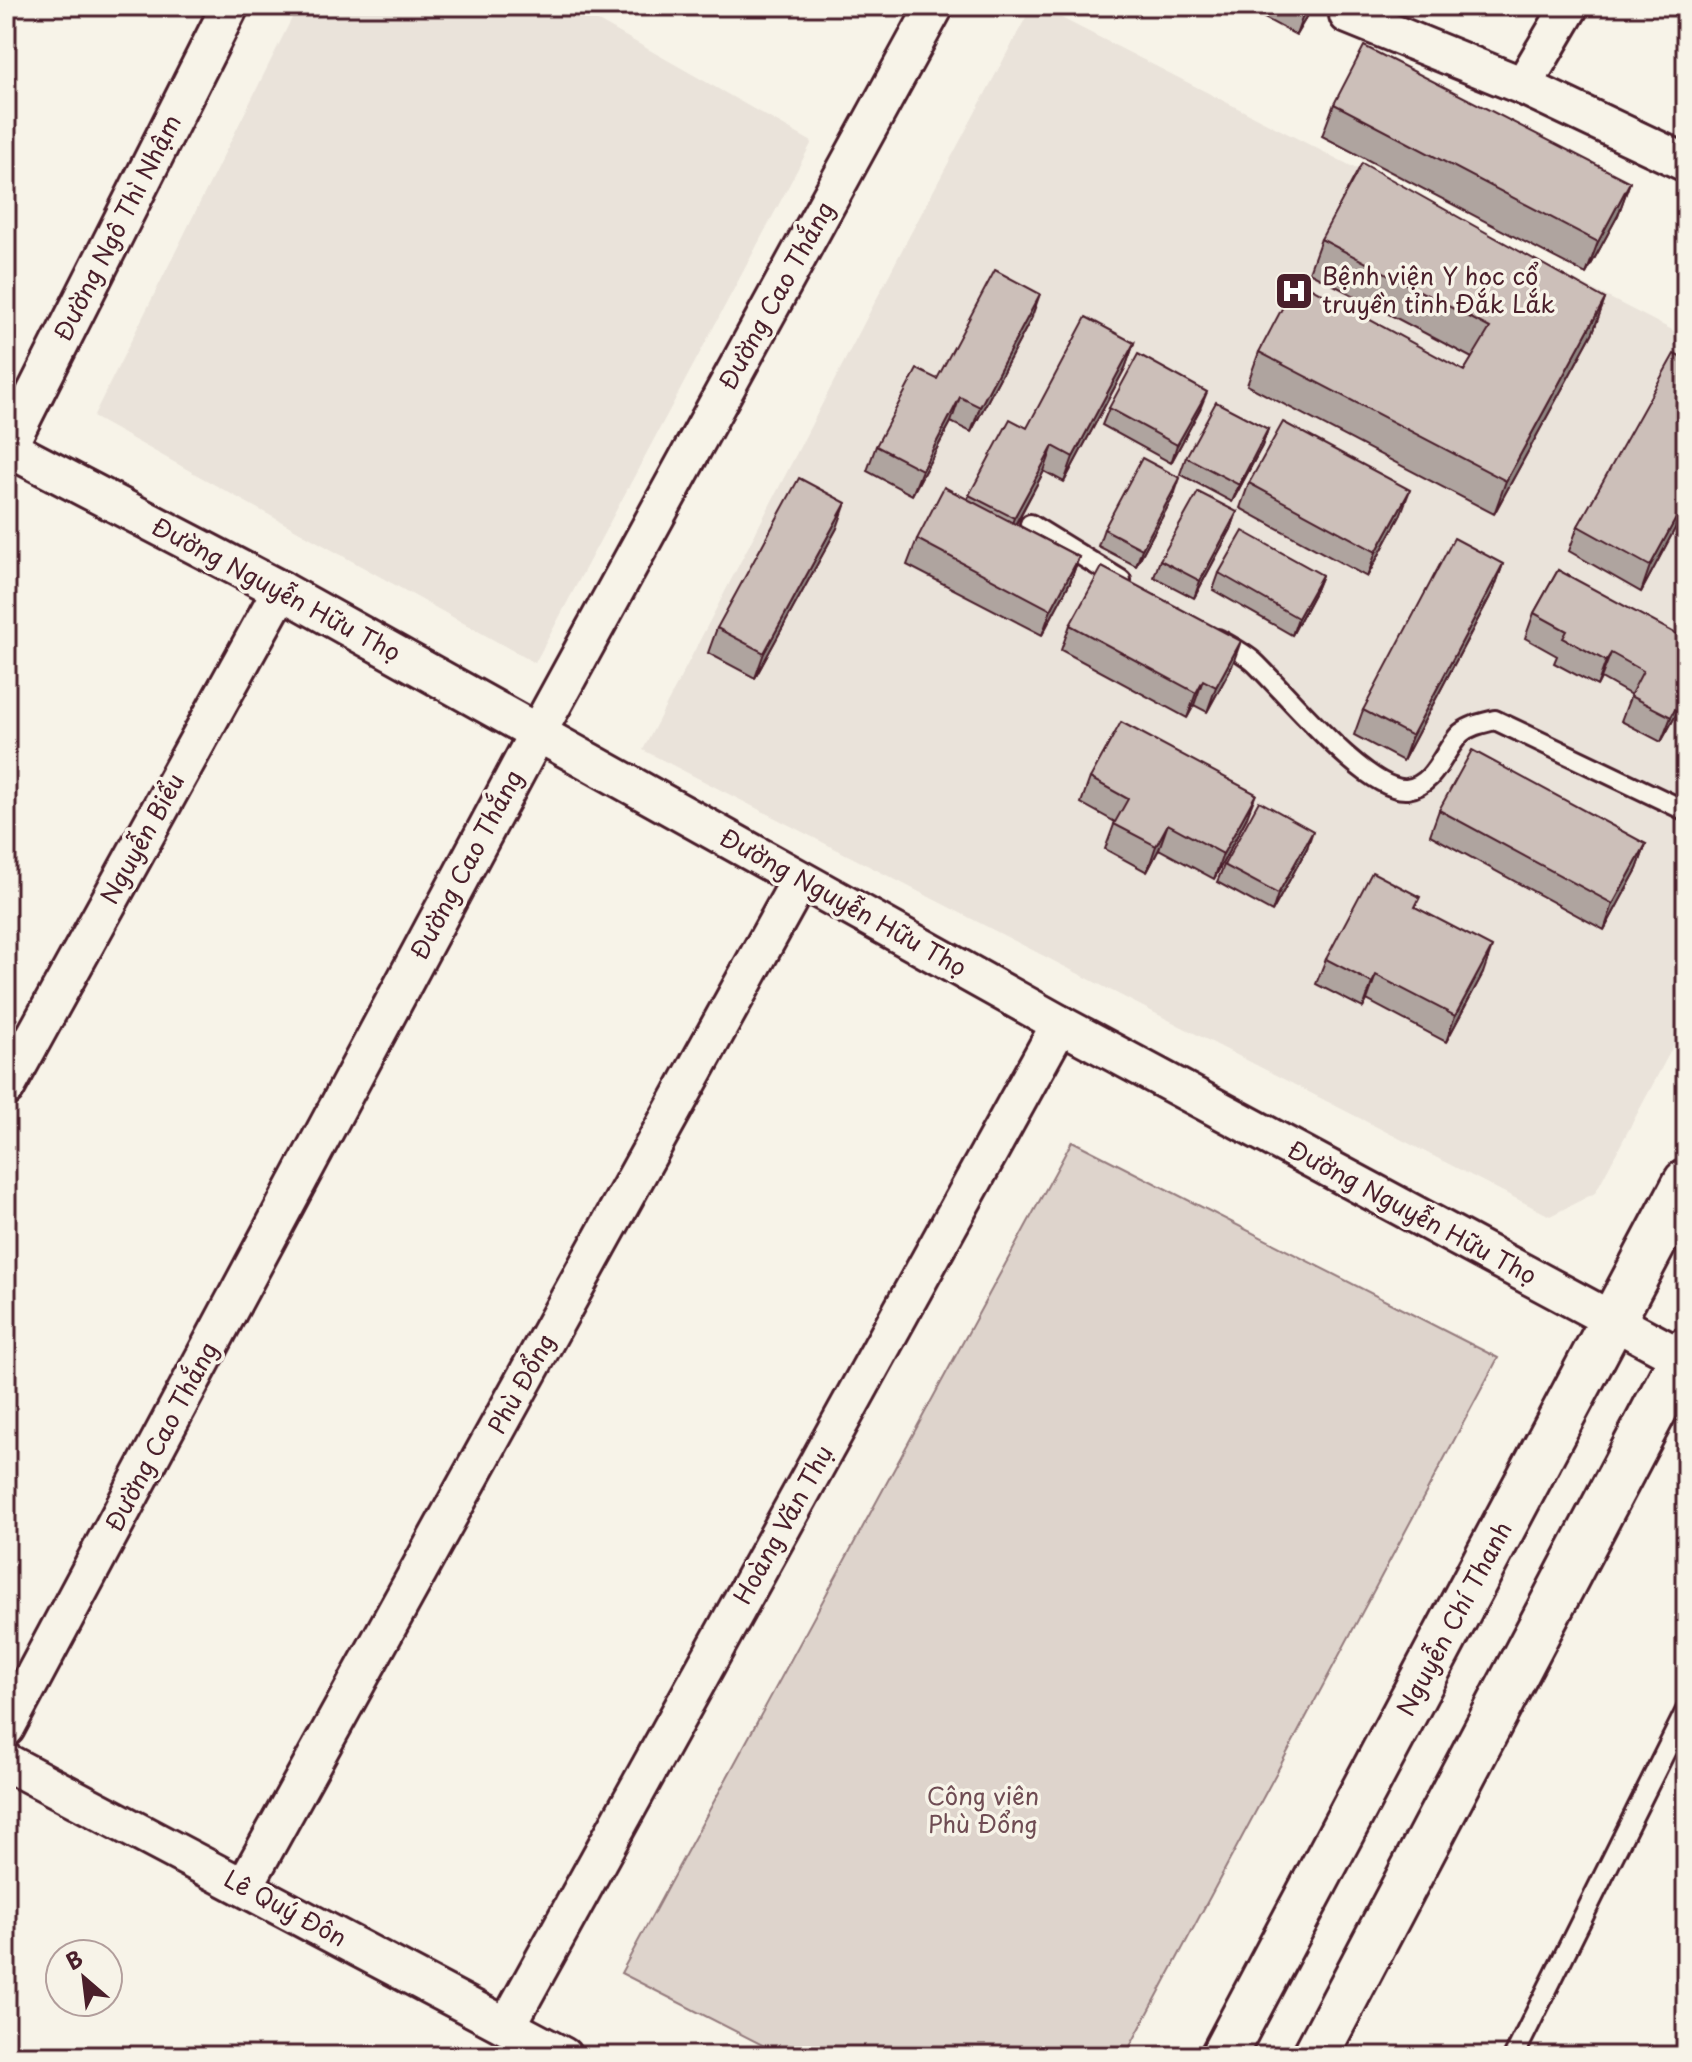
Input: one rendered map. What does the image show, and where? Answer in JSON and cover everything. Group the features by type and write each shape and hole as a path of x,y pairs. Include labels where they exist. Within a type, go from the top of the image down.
{"main road":[{"name":"Nguyễn Chí Thanh","path":"1223,2056 1686,1182"},
{"path":"1315,2056 1685,1356"}],"street":[{"name":"Đường Ngô Thì Nhậm","path":"7,449 230,6"},
{"name":"Đường Cao Thắng","path":"6,1728 538,732 935,6"},
{"path":"1523,86 1570,6"},
{"path":"1348,15 1523,86 1686,163"},
{"name":"Đường Nguyễn Hữu Thọ","path":"7,449 281,590 1060,1024 1612,1321 1685,1356"},
{"name":"Nguyễn Biểu","path":"6,1088 281,590"},
{"name":"Phù Đổng","path":"244,1887 800,880"},
{"name":"Hoàng Văn Thụ","path":"507,2026 1060,1024"},
{"name":"Lê Quý Đôn","path":"6,1762 563,2056"}],"lane":[{"path":"1030,524 1134,588"},
{"path":"1199,628 1252,660 1337,749 1391,787 1409,789 1424,781 1461,734 1476,724 1495,720 1686,811"},
{"path":"1514,2056 1686,1710"}],"shaded area":[{"path":"298,6 572,6 812,142 535,663 93,417"},
{"path":"1032,6 1038,6 1686,337 1686,1022 1595,1193 1550,1216 643,750"}],"green space":[{"name":"Công viên Phù Đổng","path":"1072,1141 1498,1358 1125,2056 784,2056 621,1973"}],"building":[{"path":"1364,46 1630,182 1598,242 1334,104"},
{"path":"1362,163 1605,299 1506,481 1259,352 1297,280 1464,371 1490,328 1321,239"},
{"path":"995,270 1040,294 980,407 960,397 922,470 876,446 917,369 937,379"},
{"path":"1086,317 1134,343 1073,457 1053,446 1014,518 969,495 1010,419 1027,428"},
{"path":"1138,354 1207,392 1177,445 1109,408"},
{"path":"1674,354 1686,360 1686,500 1650,566 1578,526"},
{"path":"1216,402 1268,429 1239,485 1186,457"},
{"path":"1283,422 1410,490 1376,552 1249,483"},
{"path":"1142,458 1180,478 1142,549 1104,529"},
{"path":"799,478 846,503 764,653 717,628"},
{"path":"944,487 1079,557 1051,610 917,539"},
{"path":"1198,492 1237,512 1200,581 1160,560"},
{"path":"1243,531 1322,575 1298,618 1219,573"},
{"path":"1454,538 1503,564 1412,736 1363,710"},
{"path":"1102,567 1241,641 1216,687 1203,680 1196,693 1070,625"},
{"path":"1558,570 1686,639 1686,689 1671,717 1630,696 1643,671 1611,653 1606,661 1563,638 1567,631 1534,613"},
{"path":"1121,722 1256,794 1223,854 1168,824 1156,846 1114,824 1128,799 1090,778"},
{"path":"1472,750 1646,844 1613,904 1439,810"},
{"path":"1259,801 1313,831 1278,894 1224,865"},
{"path":"1372,872 1420,897 1415,907 1492,947 1455,1016 1376,975 1372,983 1326,959"}],"place":[{"name":"Bệnh viện Y học cổ truyền tỉnh Đắk Lắk","path":"1294,291"}]}
